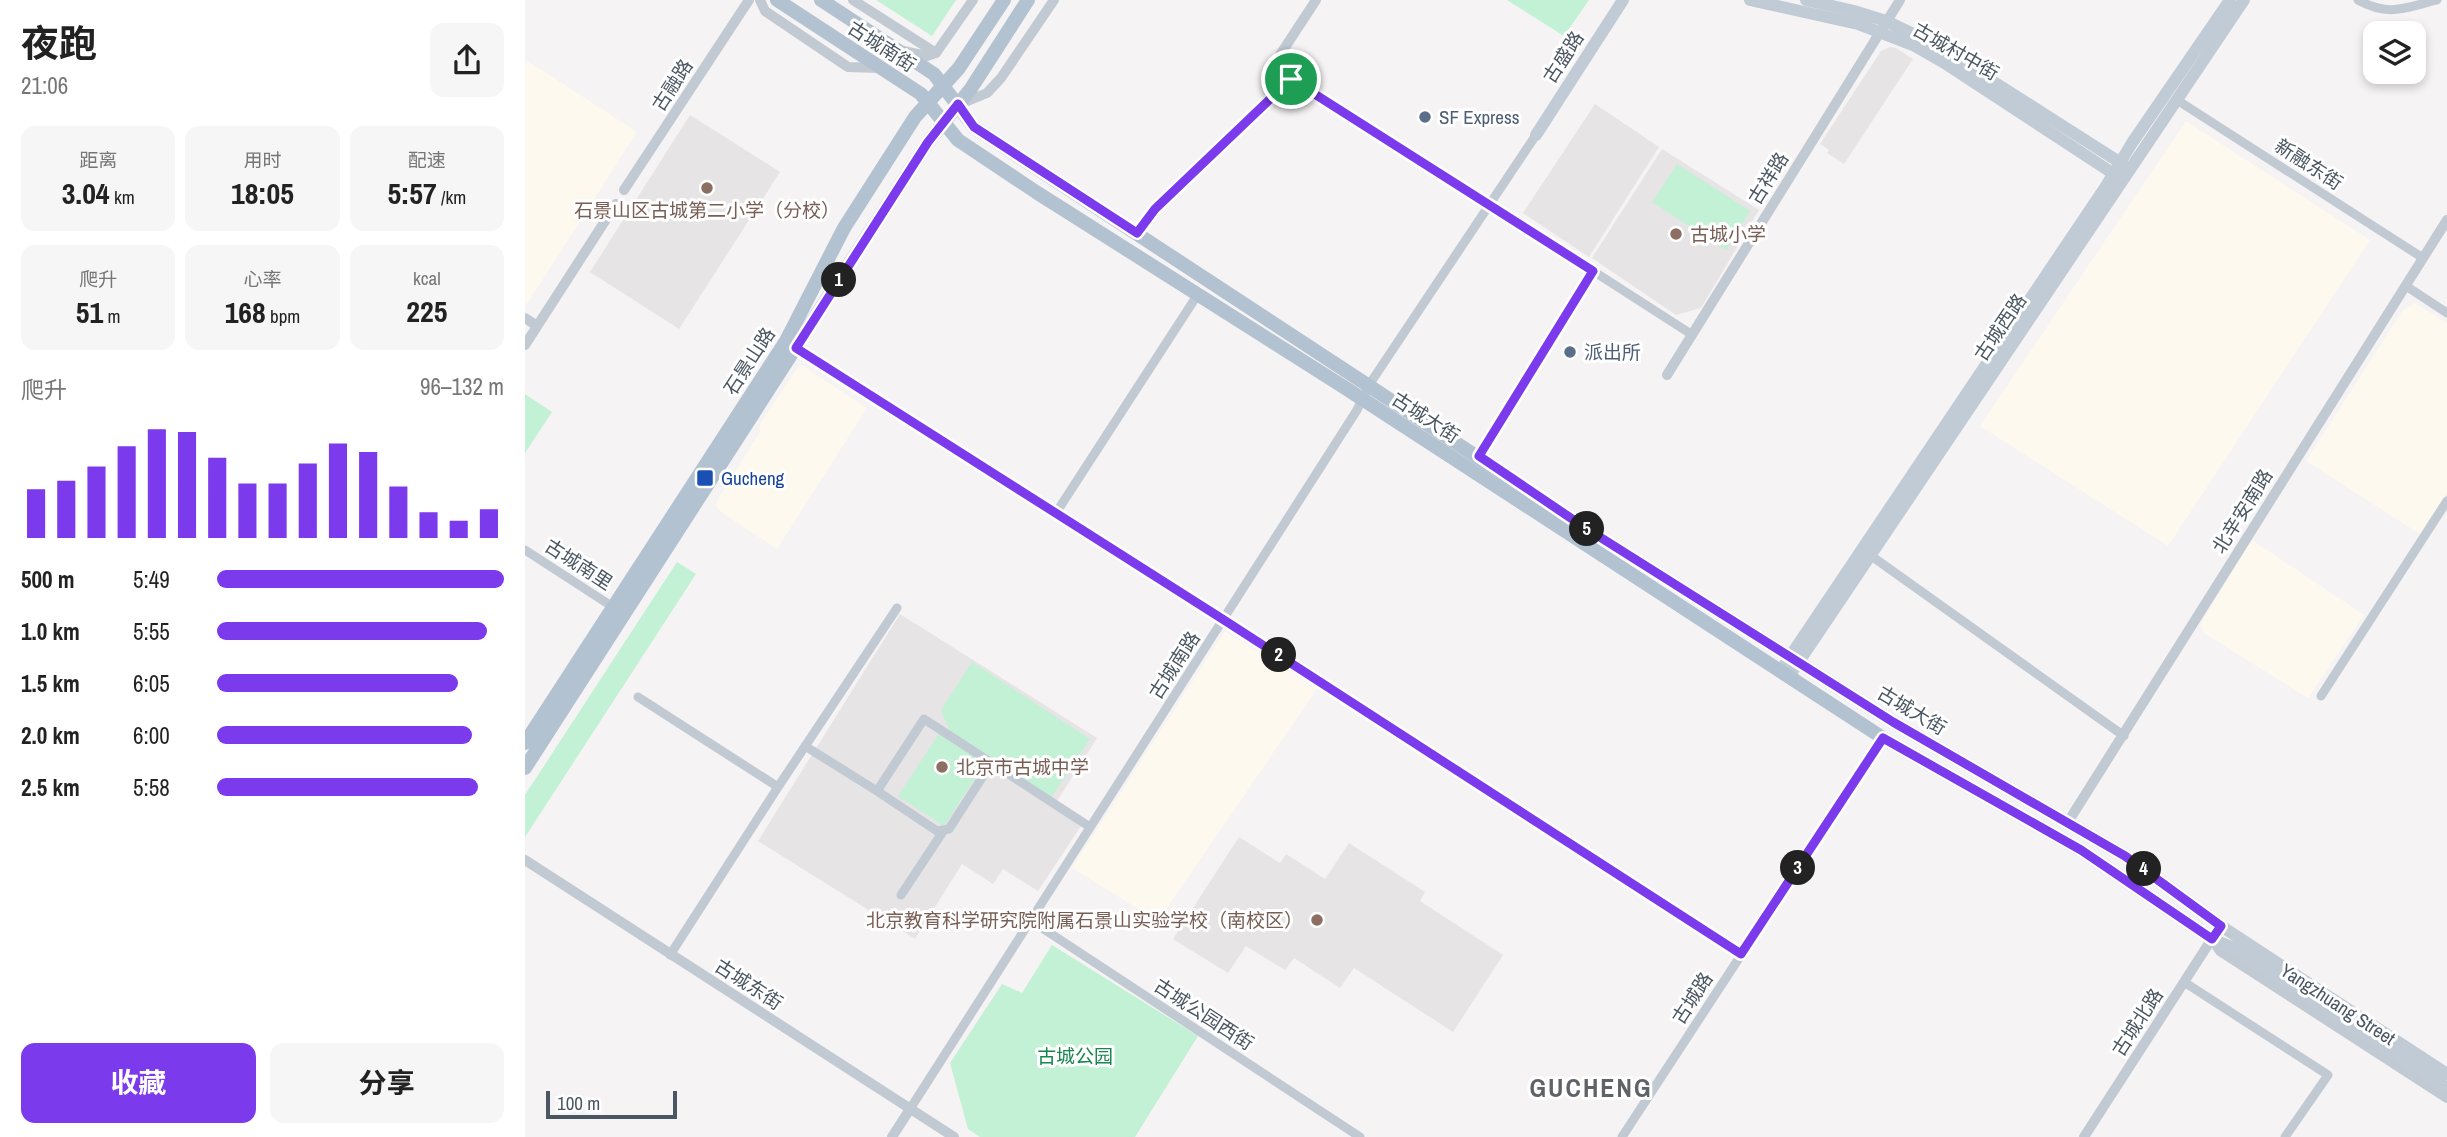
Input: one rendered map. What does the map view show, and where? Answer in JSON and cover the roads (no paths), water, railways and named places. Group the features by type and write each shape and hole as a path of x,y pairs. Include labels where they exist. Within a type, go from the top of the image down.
{"main road":[{"name":"古城南街","path":"777,0 921,94 944,123"},
{"name":"古城南街","path":"821,0 934,74 958,104"},
{"name":"石景山路","path":"525,743 786,341 844,228 915,117 960,68 1004,0"},
{"path":"958,104 1028,0"},
{"name":"古盛路","path":"1536,135 1623,0"},
{"name":"古城村中街","path":"1750,0 1883,27"},
{"name":"古城村中街","path":"1806,0 1854,11 2121,171"},
{"name":"古城西路","path":"1794,659 1870,555 2230,0"},
{"name":"古城西路","path":"1786,673 2121,171 2177,100 2244,0"},
{"name":"石景山路","path":"525,768 928,142 958,104"},
{"name":"古城大街","path":"958,104 974,127 1584,527 1893,722 2125,856 2221,926"},
{"name":"古城大街","path":"944,123 958,140 1883,738 2081,850 2212,939"},
{"name":"Yangzhuang Street","path":"2221,926 2447,1074"},
{"path":"2212,939 2225,943 2447,1088"}],"street":[{"name":"古融路","path":"624,190 749,0"},
{"path":"760,0 765,10 848,67 879,68"},
{"path":"853,0 936,53"},
{"path":"897,50 927,56 936,53 973,0"},
{"path":"958,104 987,93 1001,78 1054,0"},
{"path":"1316,0 1280,55 1291,79 1692,334"},
{"name":"古祥路","path":"1667,375 1901,0"},
{"path":"2358,0 2373,9 2390,11 2437,0"},
{"path":"1137,233 1155,209 1291,79"},
{"name":"新融东街","path":"2177,100 2423,258"},
{"name":"古城南路","path":"910,1109 1224,620 1357,410 1369,385 1536,135"},
{"path":"525,345 616,204"},
{"name":"北辛安南路","path":"2068,822 2447,220"},
{"path":"1479,456 1593,271"},
{"path":"2406,286 2447,313"},
{"path":"1056,513 1198,294"},
{"path":"525,318 537,326"},
{"path":"796,348 1741,954"},
{"path":"2321,696 2447,501"},
{"name":"古城南里","path":"525,550 614,607"},
{"path":"1870,555 2124,736"},
{"path":"670,955 897,608"},
{"path":"638,696 778,787"},
{"path":"877,791 924,719 1090,827"},
{"name":"古城路","path":"1622,1137 1883,738"},
{"path":"805,746 937,831 949,829 992,762"},
{"path":"901,895 944,830"},
{"name":"古城东街","path":"525,860 954,1137"},
{"name":"古城公园西街","path":"1030,920 1360,1137"},
{"name":"古城北路","path":"2084,1137 2221,926"},
{"name":"Yangzhuang Street","path":"2212,939 2220,951 2447,1098"},
{"path":"2184,982 2327,1075 2285,1137"},
{"path":"892,1137 910,1109"}],"place":[{"name":"SF Express","path":"1425,117"},
{"name":"石景山区古城第二小学（分校）","path":"707,188"},
{"name":"古城小学","path":"1676,234"},
{"name":"派出所","path":"1570,352"},
{"name":"Gucheng","path":"705,478"},
{"name":"北京市古城中学","path":"942,767"},
{"name":"北京教育科学研究院附属石景山实验学校（南校区）","path":"1317,920"}],"district":[{"name":"GUCHENG","path":"1591,1088"}],"park label":[{"name":"古城公园","path":"1075,1056"}]}
